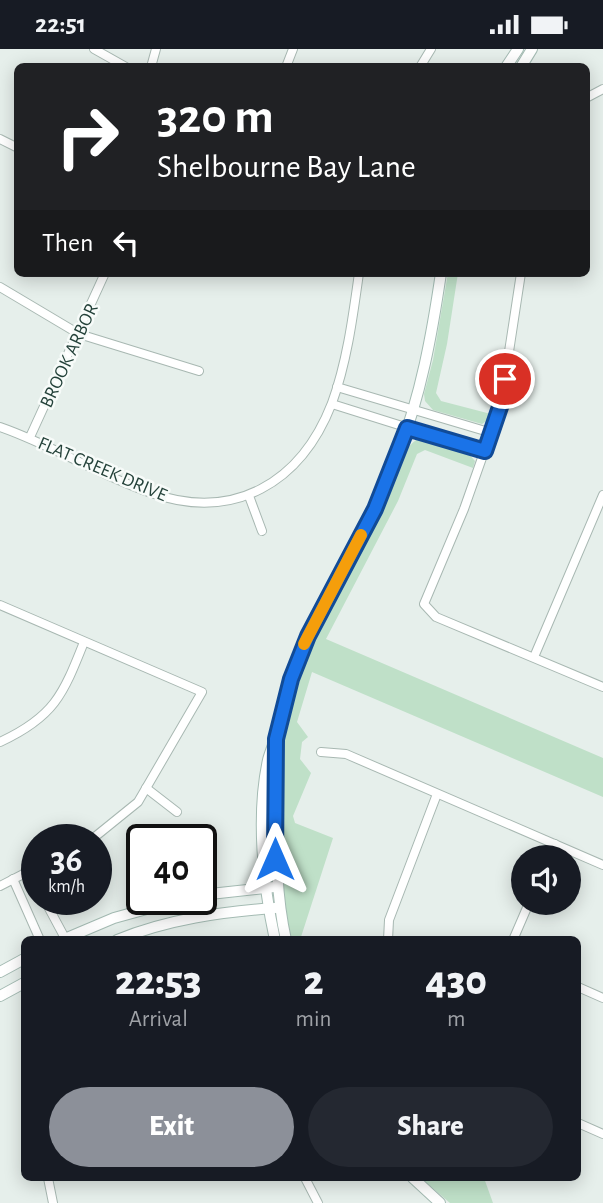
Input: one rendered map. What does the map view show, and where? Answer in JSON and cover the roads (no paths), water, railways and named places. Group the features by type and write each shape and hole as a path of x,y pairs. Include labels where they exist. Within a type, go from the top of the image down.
{"street":[{"path":"94,49 118,63"},
{"name":"BROOK ARBOR","path":"30,437 103,277"},
{"path":"262,531 249,496 270,485 303,456 331,404 355,306 359,277"},
{"path":"275,936 274,908 263,831 269,759 291,679 308,636 375,509 407,428 431,335 440,277"},
{"path":"520,277 501,404 464,509 424,604 436,617 603,687"},
{"path":"0,287 79,334 199,371"},
{"path":"337,387 492,433"},
{"path":"331,404 485,451"},
{"name":"FLAT CREEK DRIVE","path":"0,427 30,437 151,493 190,503 249,496"},
{"path":"534,657 603,495"},
{"path":"0,605 202,692 138,802 111,824"},
{"path":"0,742 22,732 49,712 71,676 85,642"},
{"path":"321,752 346,754 603,865"},
{"path":"146,788 177,812"},
{"path":"388,936 389,920 437,794"},
{"path":"0,886 21,875"},
{"path":"13,879 38,936"},
{"path":"217,893 271,887"},
{"path":"129,936 172,922 213,914 274,908"},
{"path":"274,908 284,936"},
{"path":"52,915 62,936"},
{"path":"71,936 126,915"},
{"path":"515,936 524,915"},
{"path":"0,972 21,961"},
{"path":"0,996 21,985"},
{"path":"581,988 603,998"},
{"path":"581,1124 603,1135"},
{"path":"49,1181 53,1203"},
{"path":"307,1181 318,1203"},
{"path":"415,1181 440,1203"}]}
